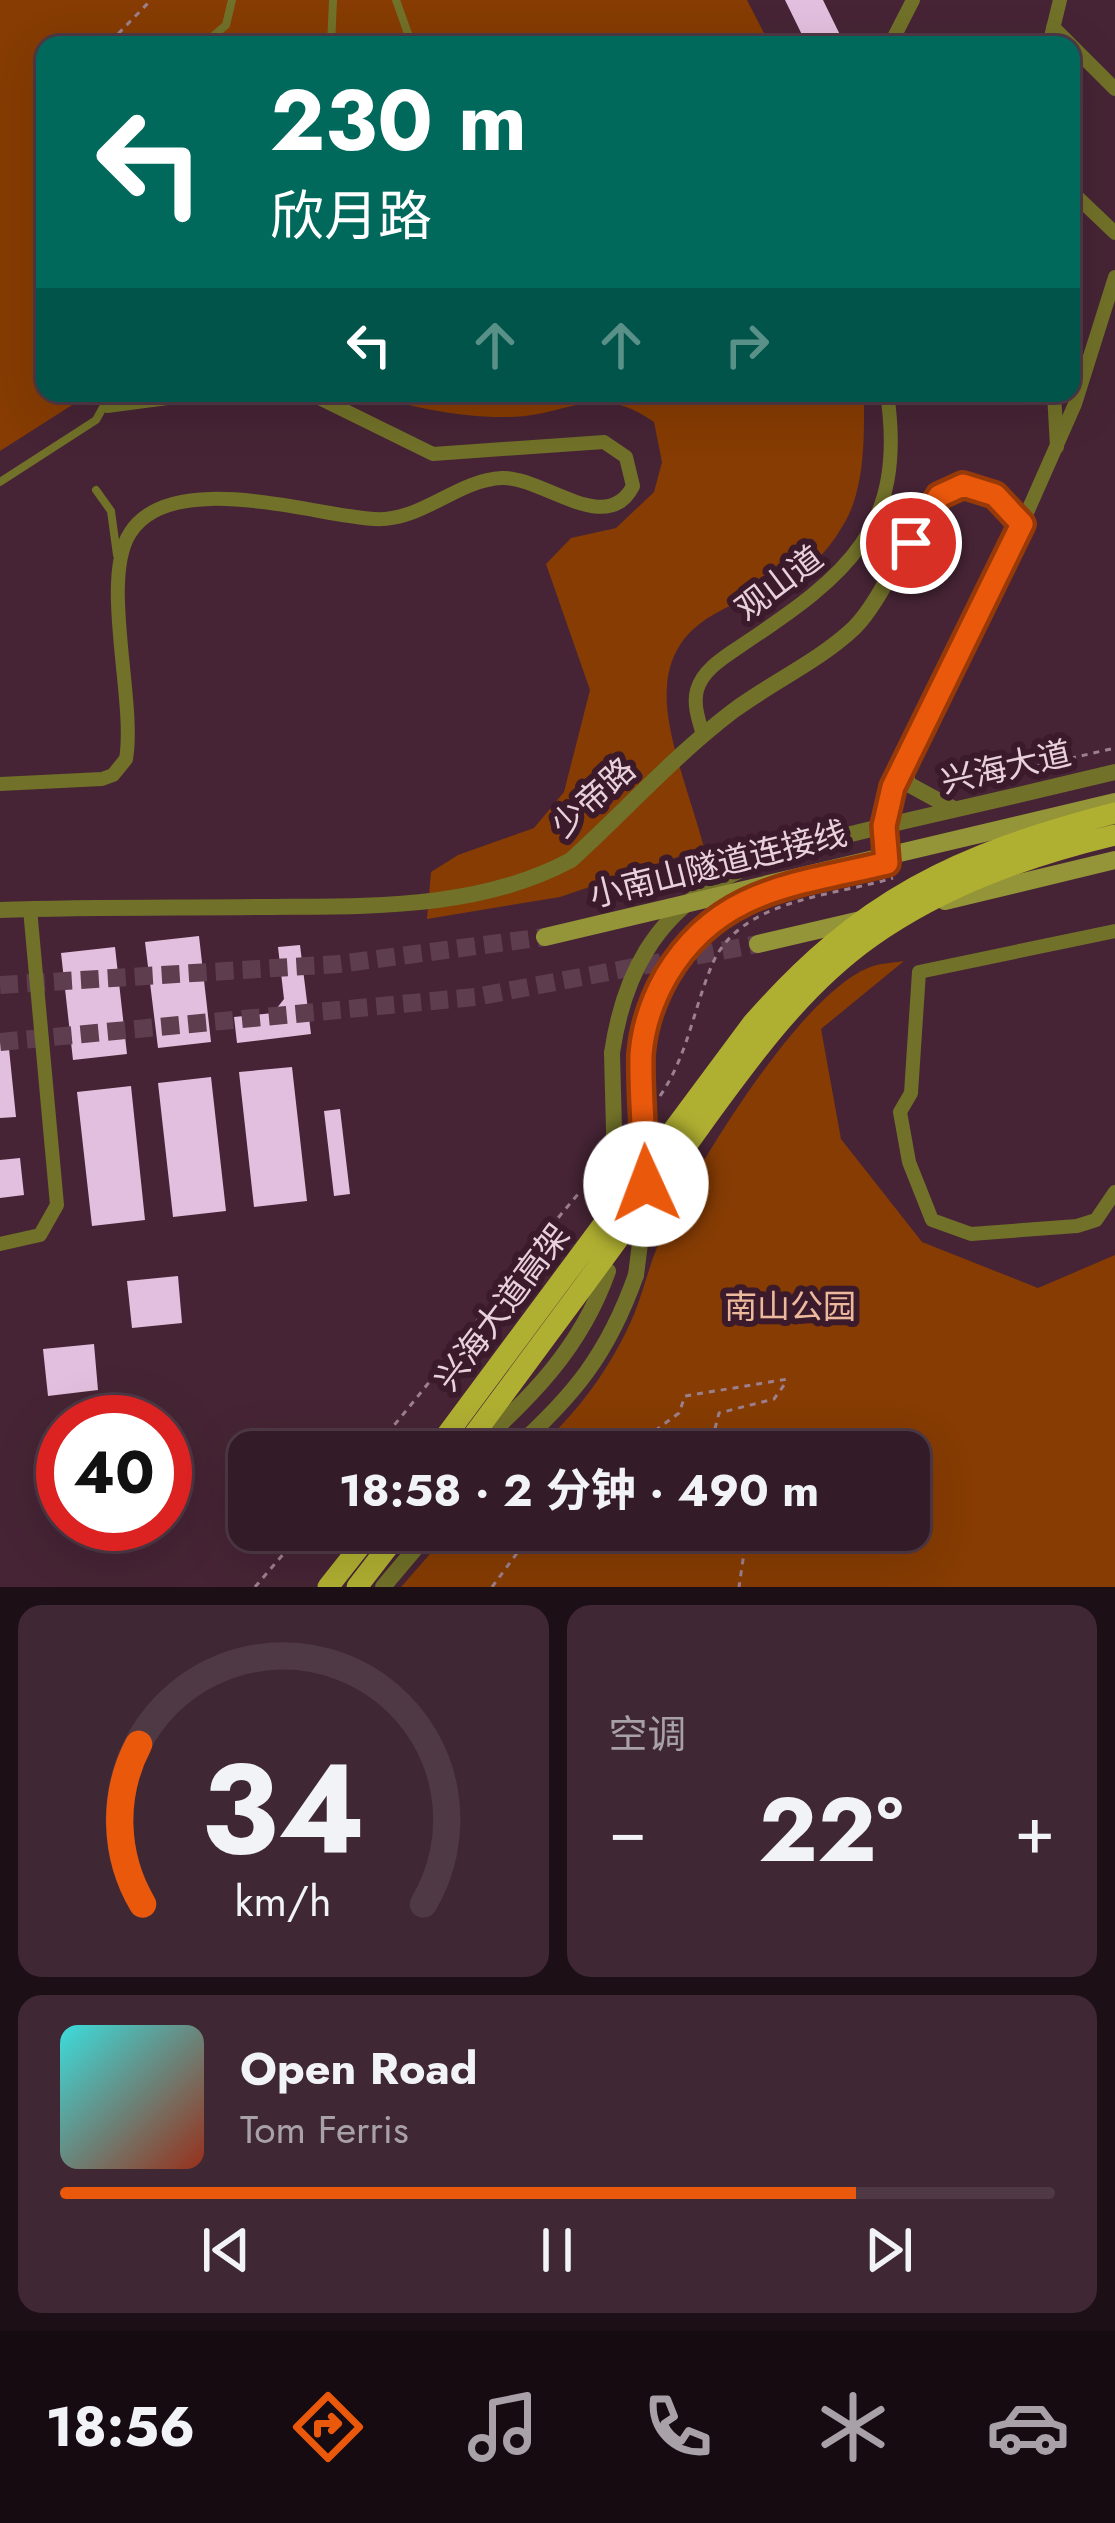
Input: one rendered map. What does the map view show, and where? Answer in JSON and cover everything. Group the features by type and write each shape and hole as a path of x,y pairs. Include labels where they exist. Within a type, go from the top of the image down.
{"main road":[{"name":"小南山隧道连接线","path":"545,937 1115,802"},
{"name":"兴海大道高架","path":"450,1431 730,1052 802,969 856,922 938,872 1010,843 1115,813"},
{"name":"兴海大道高架","path":"476,1431 738,1076 811,989 866,940 958,886 1067,847 1115,836"},
{"path":"758,944 1108,862"},
{"path":"329,1587 357,1551"},
{"path":"357,1587 385,1551"}],"street":[{"path":"895,36 913,0"},
{"path":"1051,36 1060,0"},
{"path":"1053,27 1062,36"},
{"path":"1080,54 1115,88"},
{"path":"1080,200 1115,233"},
{"path":"1080,383 1115,277"},
{"path":"0,784 102,779 113,776 126,759 118,569 132,530 158,511 181,502 272,502 383,519 416,512 495,478 529,479 574,502 598,507 623,500 633,486 626,457 604,442 583,440 475,455 433,454 327,402"},
{"name":"观山道","path":"703,735 697,688 718,661 813,598 844,570 867,540 890,480 893,454 888,402"},
{"path":"1054,402 1057,452"},
{"path":"887,863 884,826 904,763 1057,452 1074,402"},
{"name":"少帝路","path":"0,910 374,905 500,890 571,860 703,735 854,628 887,586 939,496 963,485 982,488 1007,505 1022,524"},
{"path":"904,763 908,784 955,810"},
{"name":"兴海大道","path":"493,1431 566,1356 597,1302 608,1271 617,1182 612,1052 626,990 639,963 674,917 700,892 773,854 1115,772"},
{"name":"兴海大道","path":"533,1431 583,1382 621,1316 636,1274 646,1184 641,1054 663,982 711,920 763,894 1115,813"},
{"path":"0,1244 40,1235 57,1205 30,909"},
{"path":"1115,931 919,972 910,1093 899,1112 909,1162 932,1220 971,1234 1076,1226 1096,1220 1115,1192"},
{"path":"329,1587 365,1551"},
{"path":"383,1587 413,1551"}],"lane":[{"path":"214,36 226,26 232,0"},
{"path":"331,36 333,0"},
{"path":"396,0 409,36"},
{"path":"0,482 96,420 107,402"},
{"path":"96,490 111,511 118,569"}],"path":[{"path":"117,36 151,0"},
{"path":"928,782 960,784 1115,748"},
{"path":"390,1431 440,1374 513,1271 579,1192"},
{"path":"655,1431 679,1413 685,1396 788,1379 774,1399 719,1413 714,1431"},
{"path":"255,1587 286,1551"},
{"path":"492,1587 523,1551"},
{"path":"735,1551 744,1553 739,1587"}],"green space":[{"path":"0,0 747,0 765,36 36,36 36,402 77,402 0,451"},
{"path":"399,402 599,402 509,417"},
{"path":"599,402 864,402 856,496 833,541 817,559 794,577 704,621 686,637 673,659 667,687 670,725 704,848 560,897 427,919 431,872 458,855 534,828 564,792 590,690 546,564 571,538 616,528 654,492 662,462 654,422 616,404"},
{"name":"南山公园","path":"904,961 821,1029 841,1139 922,1242 1038,1288 1115,1255 1115,1587 401,1587 433,1551 930,1551 930,1431 555,1431 605,1370 635,1312 659,1243 679,1204 752,1086 812,1012 841,985 872,966"}],"building":[{"path":"785,0 823,0 841,36 803,36"},
{"path":"199,936 211,1042 158,1048 145,942"},
{"path":"300,945 311,1034 237,1043 234,1017 273,1013 284,999 278,947"},
{"path":"115,947 127,1054 73,1060 61,953"},
{"path":"8,1039 16,1117 0,1118 0,1040"},
{"path":"292,1067 307,1201 254,1207 239,1072"},
{"path":"211,1077 226,1211 173,1217 158,1083"},
{"path":"131,1086 145,1220 92,1226 77,1092"},
{"path":"340,1109 350,1194 334,1196 324,1111"},
{"path":"20,1158 24,1195 0,1198 0,1160"},
{"path":"178,1276 182,1323 132,1328 127,1281"},
{"path":"94,1344 98,1390 48,1395 43,1349"}],"tunnel":[{"path":"0,985 339,964 545,937"},
{"path":"0,1042 475,997 758,944"}],"route":[{"path":"646,1184 641,1054 663,982 693,938 729,907 887,863 884,826 893,787 1022,524 995,495 963,485 939,496 930,506 911,543"}]}
